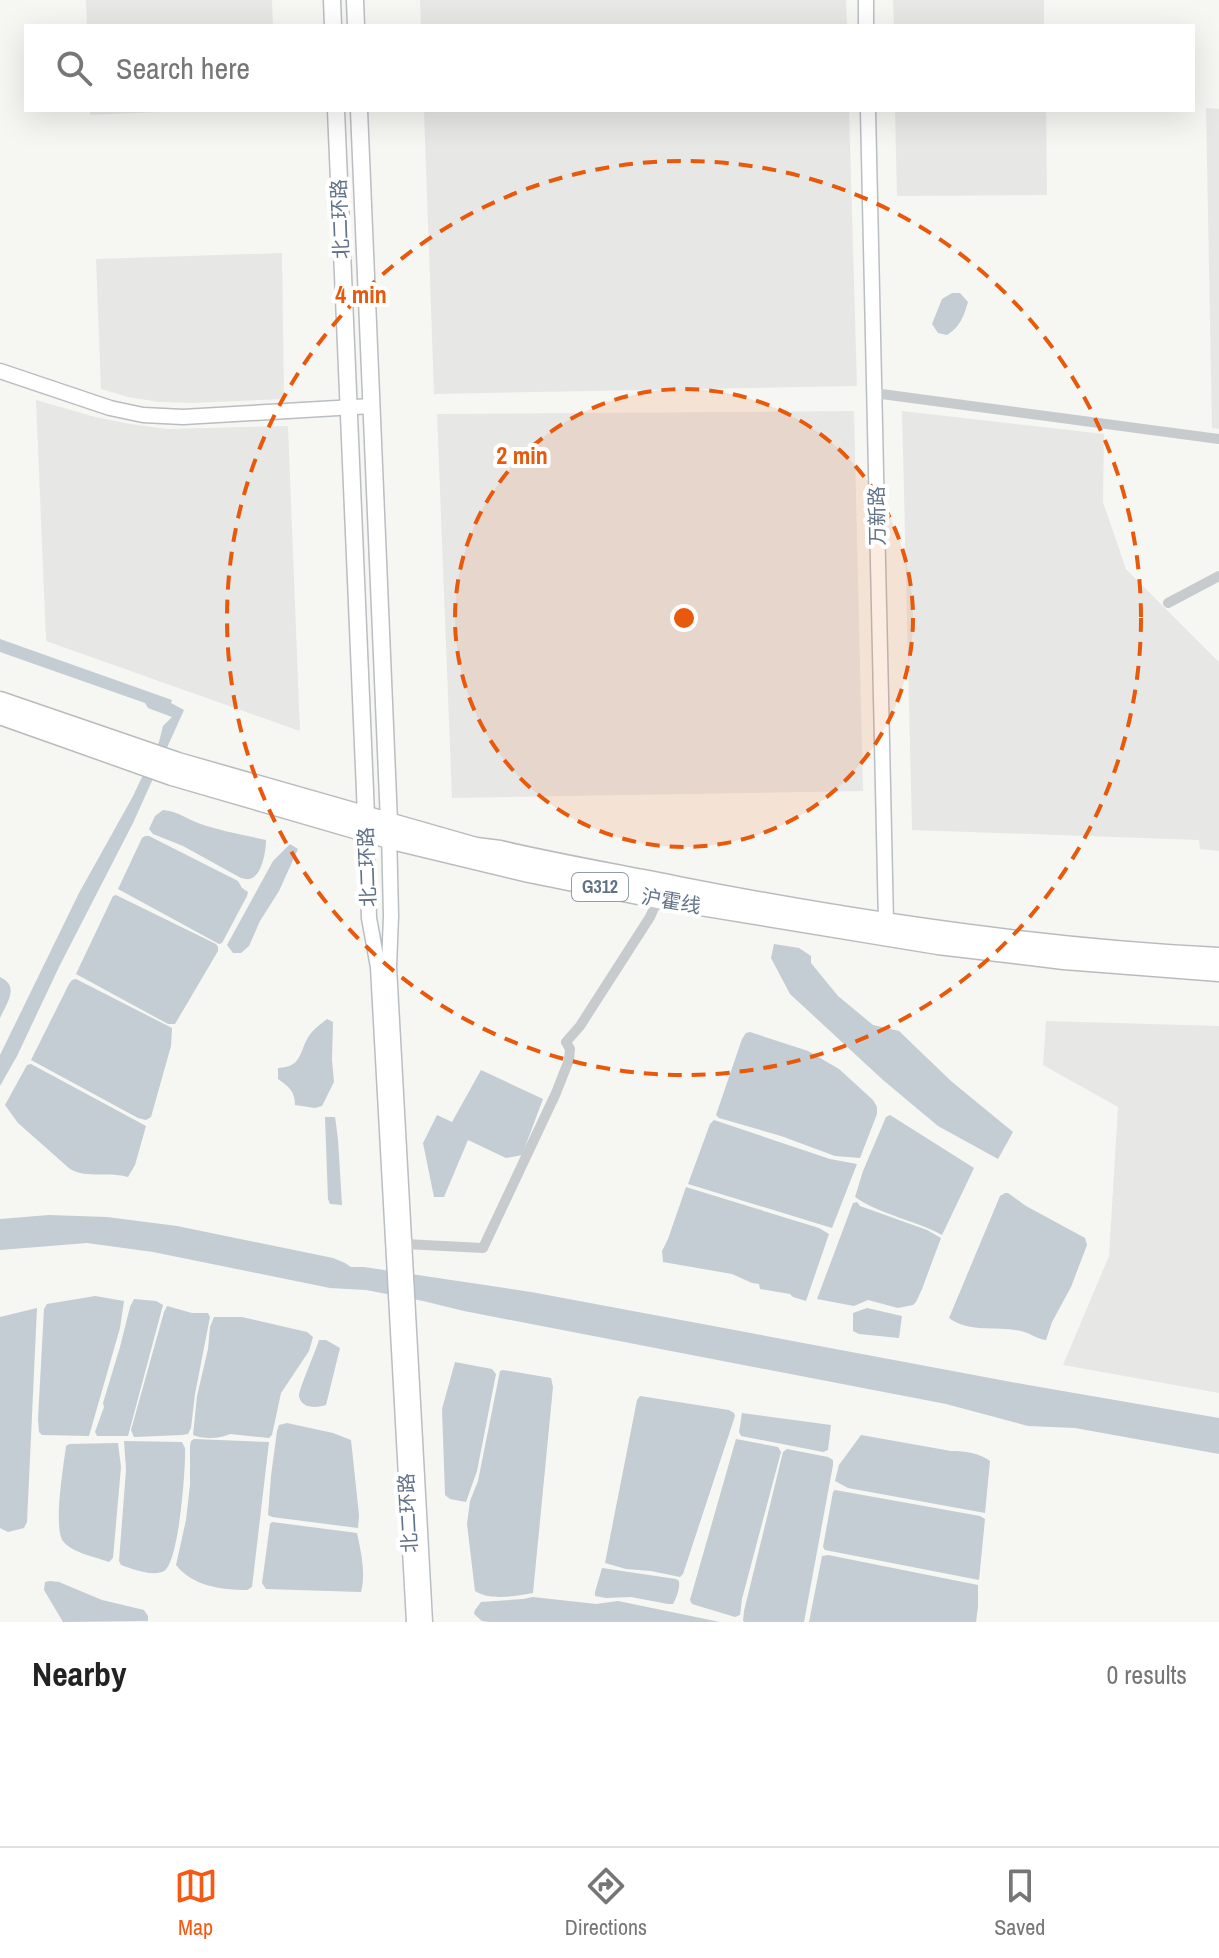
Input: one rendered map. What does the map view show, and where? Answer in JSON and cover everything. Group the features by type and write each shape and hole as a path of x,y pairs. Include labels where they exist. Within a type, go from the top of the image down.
{"highway":[{"name":"沪霍线","path":"0,701 366,824"},
{"name":"沪霍线","path":"0,715 172,776 389,830 529,873 658,899 938,945 1064,960 1219,972"},
{"name":"沪霍线","path":"389,830 758,902 886,923 1066,946 1219,957"}],"main road":[{"path":"332,0 333,24"},
{"path":"355,0 356,24"},
{"path":"866,0 866,24"},
{"name":"北二环路","path":"336,112 369,918 378,967 401,1249"},
{"name":"北二环路","path":"359,112 389,830 389,967 414,1622"},
{"name":"万新路","path":"868,112 886,923"},
{"path":"0,371 110,408 143,415 183,417 372,406"},
{"name":"北二环路","path":"403,1317 425,1622"}],"street":[{"path":"874,393 1219,439"},
{"path":"1168,603 1219,576"},
{"path":"401,1249 483,1248 556,1093 569,1060 570,1049 566,1042 580,1026 650,917 658,899"}],"shaded area":[{"path":"86,0 272,0 273,24 87,24"},
{"path":"420,0 846,0 847,24 421,24"},
{"path":"893,0 1044,0 1044,24 894,24"},
{"path":"1206,108 1219,109 1219,429 1212,428"},
{"path":"90,112 161,112 90,115"},
{"path":"424,112 849,112 857,386 434,394"},
{"path":"895,112 1046,112 1047,195 897,196"},
{"path":"282,253 284,399 159,402 101,389 96,259"},
{"path":"952,293 960,293 968,302 965,312 951,332 947,335 938,333 932,324 942,299"},
{"path":"36,400 95,417 167,429 288,426 300,731 46,641"},
{"path":"854,411 863,791 452,798 437,414"},
{"path":"902,411 1104,434 1103,502 1126,569 1219,662 1219,851 1200,849 1199,840 912,830"},
{"path":"0,639 172,700 171,703 184,710 133,823 0,1086 0,1055 79,893 132,798 159,742 163,726 172,717 148,708 145,703 0,652"},
{"path":"163,810 215,828 266,840 264,857 257,874 249,879 241,878 183,846 153,834 149,829 155,816"},
{"path":"145,836 238,881 248,892 222,943 118,889"},
{"path":"290,844 298,849 279,891 249,946 241,953 233,953 227,945 273,861"},
{"path":"116,895 218,947 175,1024 168,1024 76,974"},
{"path":"774,944 799,948 811,956 811,963 838,996 873,1025 899,1031 951,1081 1013,1132 998,1159 938,1126 790,994 771,958"},
{"path":"0,977 11,990 0,1018"},
{"path":"76,979 172,1028 171,1046 151,1117 146,1120 31,1060 69,984"},
{"path":"327,1019 333,1022 334,1082 322,1106 295,1105 291,1090 278,1079 278,1068 287,1067 297,1060 312,1032"},
{"path":"1046,1021 1219,1026 1219,1393 1063,1365 1109,1256 1118,1107 1043,1065"},
{"path":"750,1032 808,1051 839,1069 873,1100 877,1114 860,1158 835,1156 716,1115 742,1039"},
{"path":"31,1064 146,1126 135,1165 128,1177 84,1174 70,1169 18,1123 5,1105 27,1065"},
{"path":"481,1070 543,1099 522,1155 506,1158 468,1140 444,1197 434,1197 423,1143 437,1115 452,1122"},
{"path":"890,1115 974,1168 942,1235 855,1197 886,1117"},
{"path":"325,1117 335,1117 342,1205 330,1204 328,1199"},
{"path":"714,1120 830,1159 857,1164 832,1228 688,1184"},
{"path":"686,1187 819,1228 829,1234 806,1301 790,1294 760,1289 759,1284 732,1274 663,1262 662,1251"},
{"path":"1005,1193 1085,1238 1087,1245 1046,1340 1021,1331 965,1326 949,1318 1000,1196"},
{"path":"857,1202 860,1206 941,1238 913,1305 898,1308 868,1300 854,1306 817,1299 853,1203"},
{"path":"49,1215 107,1217 177,1226 333,1258 351,1267 531,1292 1219,1418 1219,1454 1075,1428 1028,1426 946,1404 366,1290 330,1288 153,1252 87,1243 0,1250 0,1219"},
{"path":"95,1296 124,1301 120,1328 89,1436 42,1435 38,1419 44,1309 47,1304"},
{"path":"134,1299 156,1301 163,1305 128,1436 97,1436 95,1432"},
{"path":"167,1306 192,1313 208,1313 210,1317 191,1428 188,1434 182,1435 134,1437 131,1430"},
{"path":"37,1308 27,1522 24,1528 8,1532 0,1528 0,1317"},
{"path":"867,1308 902,1316 899,1338 853,1331 853,1313"},
{"path":"214,1317 242,1317 307,1332 313,1337 309,1351 281,1393 269,1438 230,1434 211,1438 193,1435 197,1396"},
{"path":"319,1340 326,1340 340,1348 326,1405 318,1407 303,1403 299,1396"},
{"path":"455,1362 492,1369 496,1374 477,1471 466,1502 445,1495 442,1409"},
{"path":"500,1371 551,1378 553,1387 533,1593 495,1597 475,1591 467,1524"},
{"path":"640,1396 729,1410 735,1416 680,1577 605,1563"},
{"path":"742,1413 831,1425 828,1450 823,1452 741,1436"},
{"path":"287,1423 351,1440 358,1528 268,1515 277,1431 279,1425"},
{"path":"861,1435 967,1452 986,1458 990,1461 985,1513 848,1488 835,1481 839,1465"},
{"path":"194,1439 269,1442 252,1587 247,1590 218,1588 199,1582 176,1565 186,1520 190,1446"},
{"path":"736,1439 778,1447 781,1452 740,1615 735,1617 692,1604 690,1600"},
{"path":"124,1441 182,1442 185,1448 178,1533 169,1564 159,1573 137,1570 121,1565 119,1561 126,1470"},
{"path":"118,1443 121,1467 113,1558 109,1562 78,1552 63,1541 59,1523 60,1495 66,1446"},
{"path":"787,1449 833,1460 804,1622 745,1622 744,1611 783,1452"},
{"path":"835,1490 985,1519 979,1580 825,1550 823,1547"},
{"path":"272,1522 357,1533 363,1570 361,1592 266,1589 262,1583"},
{"path":"822,1556 978,1585 976,1622 809,1622"},
{"path":"602,1568 676,1579 679,1581 677,1595 673,1604 631,1597 595,1596"},
{"path":"50,1581 102,1600 144,1610 148,1621 63,1622 44,1590 45,1582"},
{"path":"533,1597 596,1604 618,1601 720,1622 490,1622 482,1621 474,1614 481,1602"}]}
